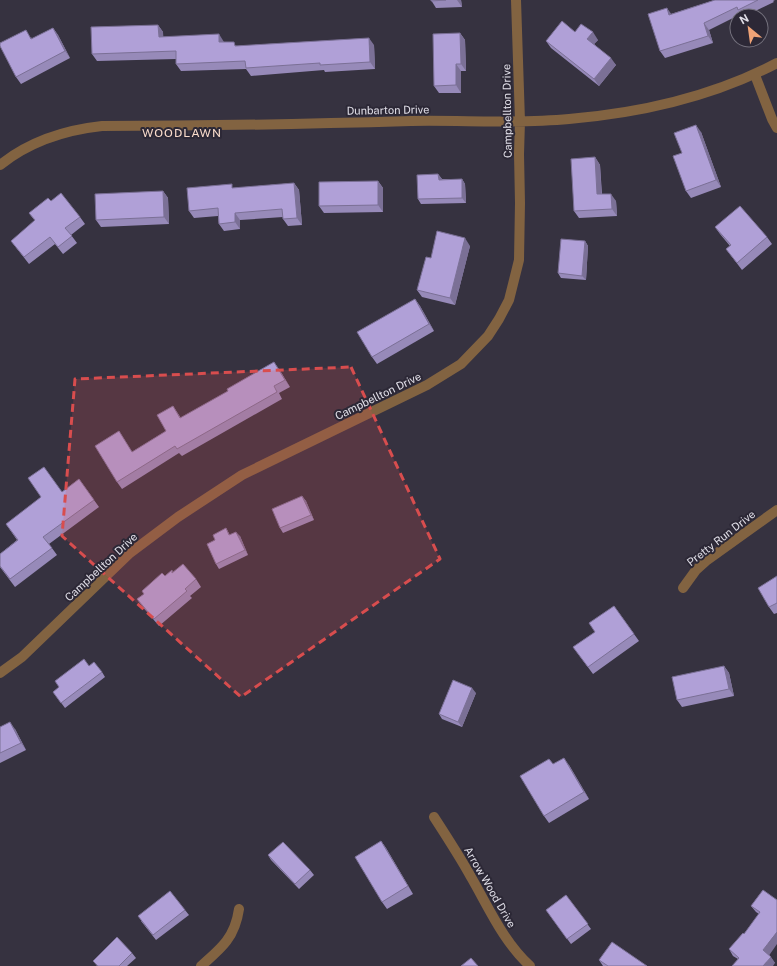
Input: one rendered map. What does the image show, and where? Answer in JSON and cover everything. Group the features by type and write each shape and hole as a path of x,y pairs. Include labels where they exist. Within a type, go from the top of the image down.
{"street":[{"name":"Campbellton Drive","path":"0,673 22,657 130,553 178,518 242,474 427,385 461,364 488,336 509,300 519,260 520,121 516,0"},
{"name":"Dunbarton Drive","path":"0,165 23,149 42,140 81,128 102,126 267,125 434,120 520,121 570,119 638,109 700,95 755,75 777,63"},
{"path":"755,75 777,128"},
{"name":"Pretty Run Drive","path":"683,588 696,570 706,561 777,510"},
{"name":"Arrow Wood Drive","path":"434,817 471,877 501,930 513,948 530,966"},
{"path":"201,966 228,940 234,930 239,909"}],"highlighted area":[{"path":"351,367 440,559 241,697 62,536 75,379"}],"building":[{"path":"715,0 758,0 742,8 729,8 729,11 704,23 708,36 660,51 648,14 667,8 669,15"},
{"path":"562,21 575,32 581,24 593,32 587,39 611,58 594,79 546,41"},
{"path":"158,25 159,37 219,34 219,42 234,42 235,46 369,38 370,62 320,65 320,63 246,68 245,61 176,64 176,51 92,54 91,27"},
{"path":"53,28 65,51 16,77 0,46 0,43 26,30 31,39"},
{"path":"460,33 461,64 456,64 456,85 434,86 433,34"},
{"path":"696,125 716,180 686,191 673,156 682,153 674,133"},
{"path":"595,157 597,194 611,194 612,209 574,211 571,159"},
{"path":"438,174 439,180 462,179 462,198 418,199 417,175"},
{"path":"378,181 378,205 319,206 319,182"},
{"path":"294,183 297,218 283,219 282,209 235,213 235,222 219,224 218,208 189,211 187,188 232,184 232,188"},
{"path":"163,191 164,217 96,220 95,194"},
{"path":"61,193 80,217 65,228 72,236 58,247 50,237 24,257 11,241 35,220 29,213 48,198 51,201"},
{"path":"740,206 767,237 737,263 726,249 731,245 715,227"},
{"path":"437,231 465,238 450,298 417,290 426,257 431,258"},
{"path":"561,239 585,241 582,276 558,273"},
{"path":"415,299 429,324 372,357 357,332"},
{"path":"274,362 285,380 274,386 277,392 177,449 175,446 117,482 95,446 119,431 132,452 166,431 157,415 173,406 180,418 228,391 227,389"},
{"path":"44,467 62,492 79,479 94,500 43,537 52,548 10,579 0,566 0,554 18,540 6,524 41,497 28,478"},
{"path":"302,496 311,515 280,528 272,509"},
{"path":"226,528 229,535 236,532 245,550 216,564 207,544 215,540 213,535"},
{"path":"183,564 196,579 185,589 187,591 154,619 137,599 144,594 142,591 162,573 165,576 172,570 172,573"},
{"path":"777,576 777,603 769,607 758,588"},
{"path":"614,606 634,634 588,667 573,647 595,632 589,623"},
{"path":"84,659 89,666 94,662 102,672 61,703 53,692 59,687 55,681"},
{"path":"724,666 729,689 677,700 672,677"},
{"path":"453,680 472,688 458,722 439,714"},
{"path":"10,722 21,743 0,753 0,727"},
{"path":"564,758 584,792 544,816 520,776 549,759 553,764"},
{"path":"381,841 408,886 382,902 355,857"},
{"path":"283,842 310,870 295,884 268,855"},
{"path":"763,890 777,900 777,932 763,950 771,957 763,966 732,966 739,958 729,949 743,933 744,934 760,912 751,906"},
{"path":"170,891 185,910 153,935 138,916"},
{"path":"566,895 588,924 567,939 546,910"},
{"path":"117,937 132,953 119,966 98,966 93,961"},
{"path":"612,942 647,966 608,966 599,960"},
{"path":"471,958 478,966 461,966"}],"district":[{"name":"WOODLAWN","path":"182,133"}]}
